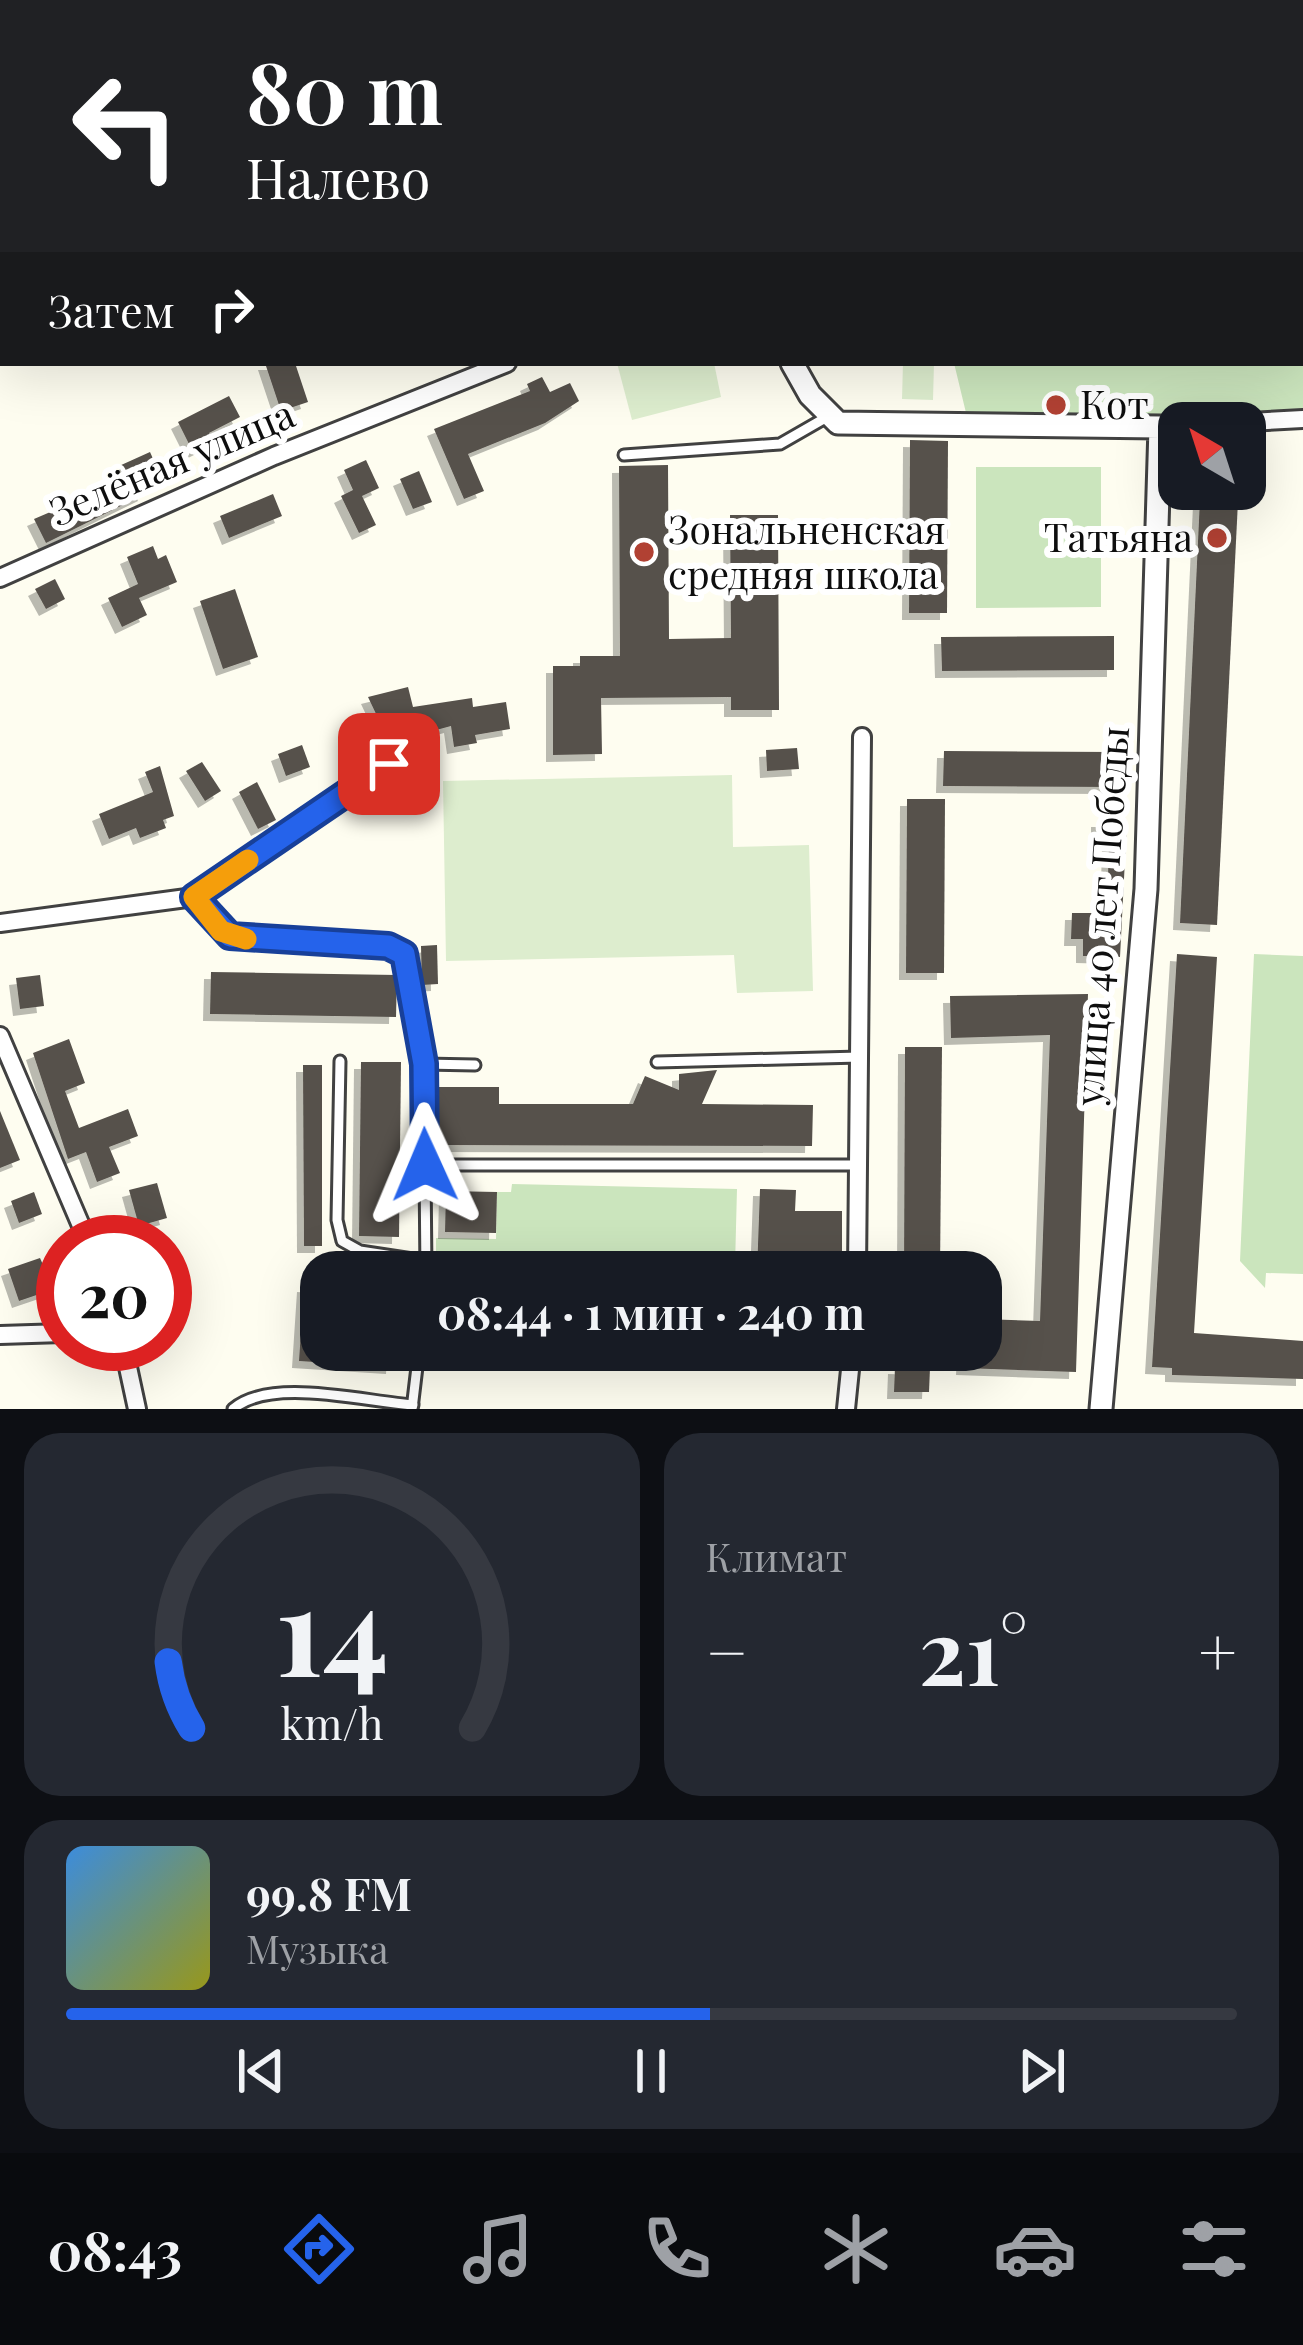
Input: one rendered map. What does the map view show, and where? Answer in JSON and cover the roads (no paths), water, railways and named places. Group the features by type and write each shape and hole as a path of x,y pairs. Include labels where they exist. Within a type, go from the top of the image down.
{"street":[{"name":"Зелёная улица","path":"0,578 274,456 499,366"},
{"path":"794,366 828,417 883,427 1158,428"},
{"path":"1266,421 1303,419"},
{"name":"улица 40 лет Победы","path":"1101,1409 1146,890 1158,494"},
{"path":"858,1251 862,737"},
{"path":"0,923 194,897 389,764"},
{"path":"0,1036 76,1215"},
{"path":"0,1335 36,1334"},
{"path":"129,1371 137,1409"},
{"path":"846,1409 850,1371"}],"lane":[{"path":"624,455 780,444 828,417"},
{"path":"194,897 221,931 240,939 398,949 408,961 424,1064 426,1251"},
{"path":"657,1062 860,1058"},
{"path":"340,1060 337,1220 343,1241 360,1251"},
{"path":"424,1064 475,1065"},
{"path":"425,1165 860,1166"},
{"path":"233,1409 250,1396 291,1389 314,1397 412,1407 416,1371"}],"place":[{"name":"Кот","path":"1056,405"},
{"name":"Татьяна","path":"1217,538"},
{"name":"Зональненская средняя школа","path":"644,552"}]}
